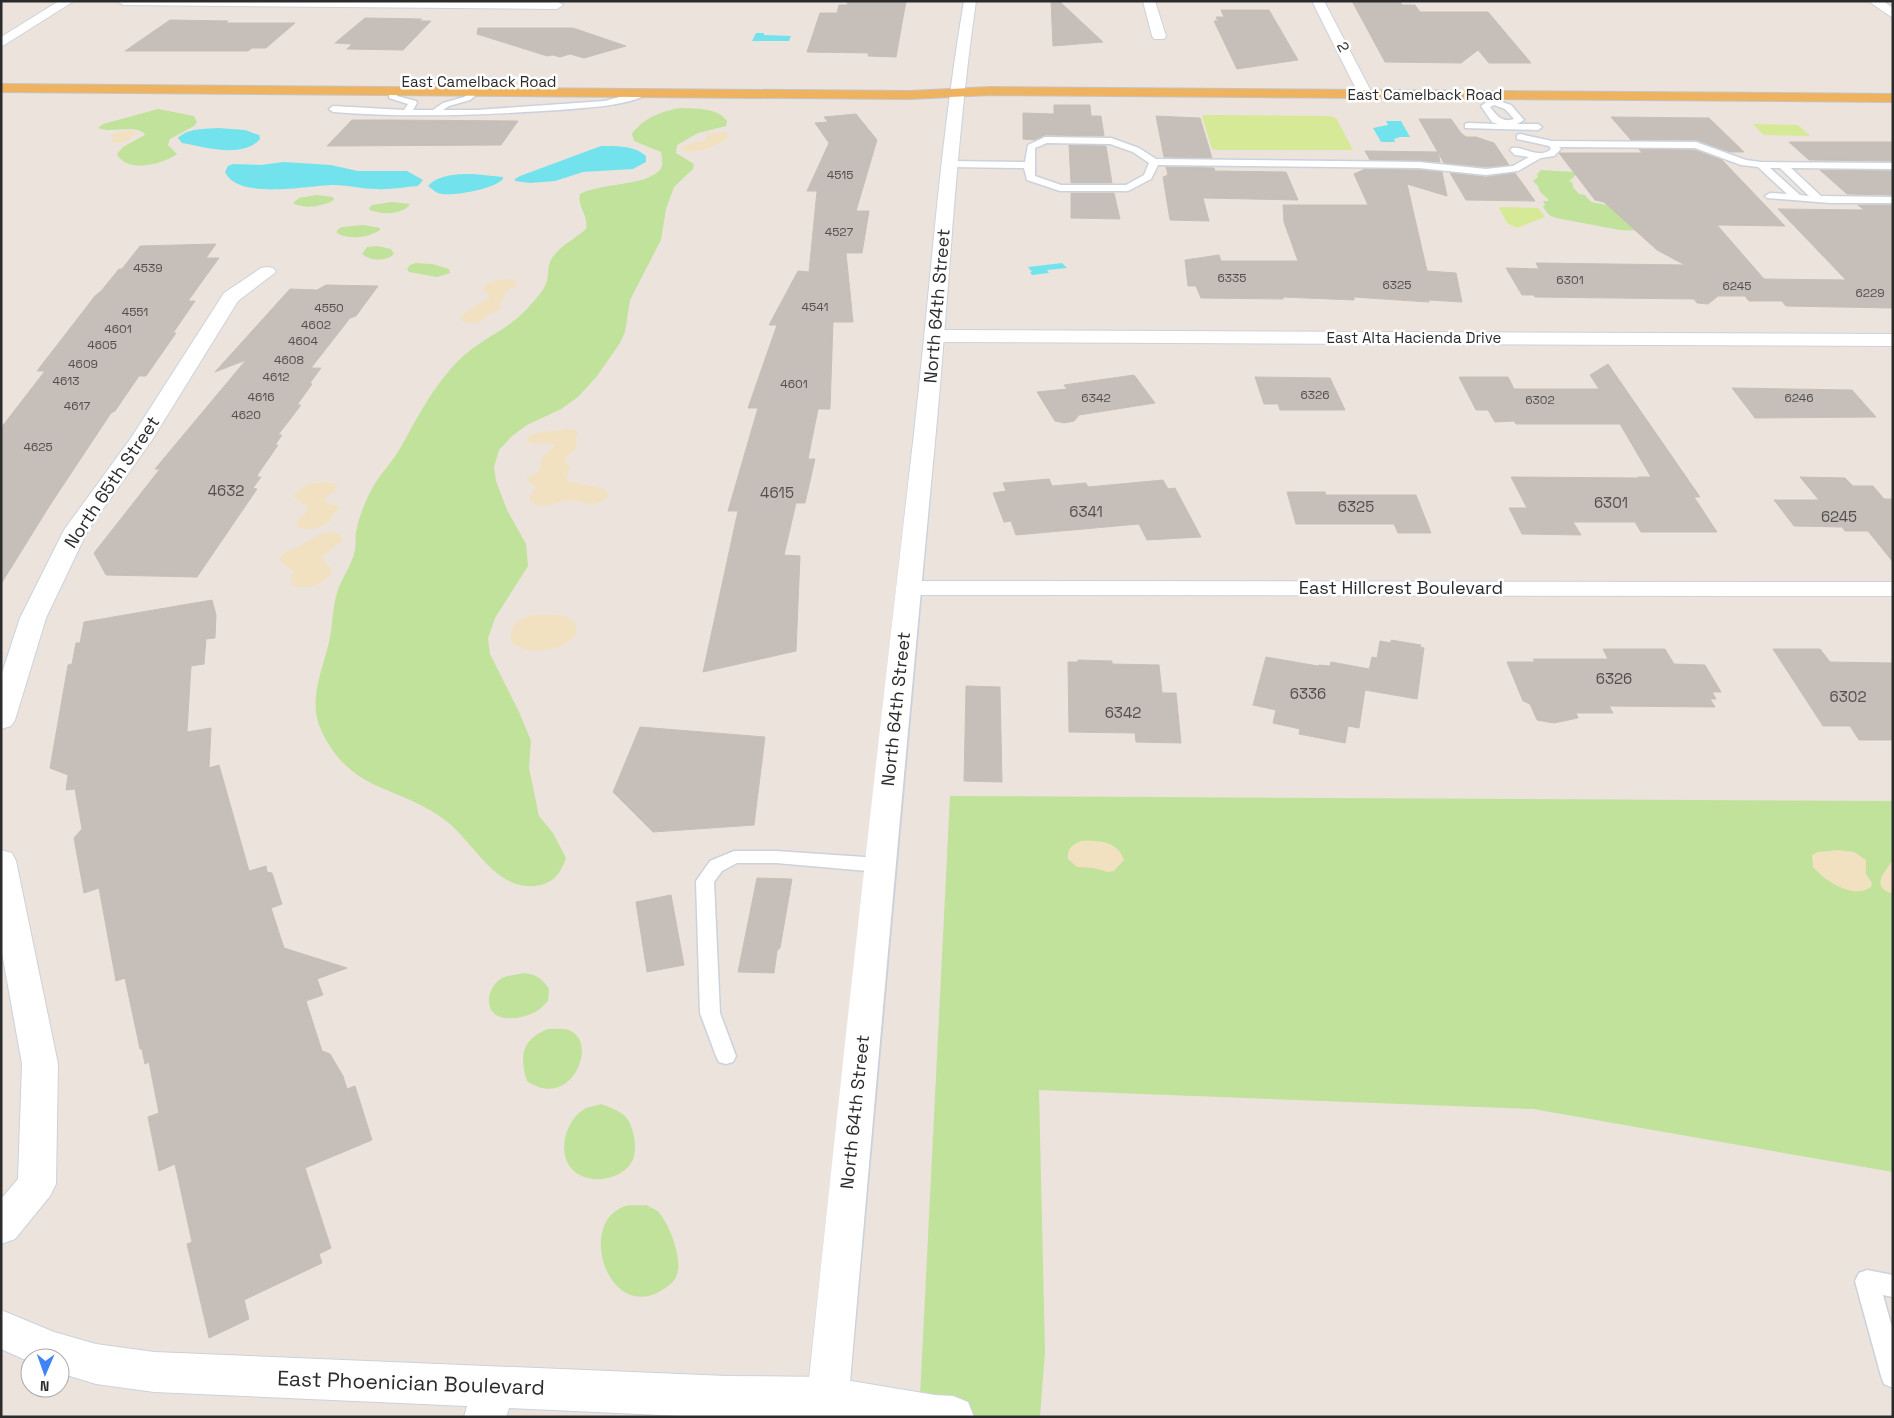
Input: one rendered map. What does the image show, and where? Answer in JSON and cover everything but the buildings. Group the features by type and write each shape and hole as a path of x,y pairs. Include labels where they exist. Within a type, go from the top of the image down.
{"main road":[{"name":"East Camelback Road","path":"1,78 910,94 957,91 1366,95 1491,99 1893,98"},
{"name":"East Camelback Road","path":"1,88 394,91 434,86 477,92 646,88"}],"street":[{"path":"1,43 68,1"},
{"path":"123,1 557,5"},
{"name":"North 64th Street","path":"827,1407 879,865 935,336 957,91 970,1"},
{"path":"1149,1 1159,36"},
{"name":"2","path":"1318,1 1366,95"},
{"path":"1874,1 1893,14"},
{"name":"North 65th Street","path":"1,720 33,618 76,530 141,440 231,297 267,272"},
{"name":"East Alta Hacienda Drive","path":"935,336 1893,340"},
{"name":"East Hillcrest Boulevard","path":"909,588 1893,589"},
{"path":"1,862 40,1064 37,1184 1,1227"},
{"name":"East Phoenician Boulevard","path":"1,1329 51,1351 96,1364 154,1372 489,1401 727,1397 953,1417"}],"lane":[{"path":"334,109 367,112 476,113 605,104 646,88"},
{"path":"394,91 393,98 413,103 442,104 471,99 477,92"},
{"path":"1510,125 1520,120 1508,106 1491,99 1485,106 1495,120 1510,125 1520,137"},
{"path":"406,113 413,103"},
{"path":"434,113 442,104"},
{"path":"1468,126 1510,125 1538,127"},
{"path":"1552,144 1556,149 1551,154 1538,156 1518,153 1509,141 1520,137 1552,144 1696,145 1744,163 1761,165 1893,166"},
{"path":"1154,162 1148,177 1128,188 1060,188 1030,178 1029,165 1030,147 1045,140 1111,141 1136,150 1154,162 1419,165 1486,172 1516,169 1538,156"},
{"path":"951,164 1029,165"},
{"path":"1761,165 1796,197"},
{"path":"1782,166 1817,198"},
{"path":"1770,196 1893,200"},
{"path":"726,1056 710,1013 705,881 716,866 734,857 776,857 879,865"},
{"path":"1893,1286 1867,1281 1893,1376"}],"green space":[{"path":"681,108 718,113 727,121 726,126 698,133 677,145 676,153 694,164 693,169 674,187 666,209 661,240 630,300 625,332 620,343 597,376 578,397 561,409 527,425 512,436 499,450 494,467 496,481 507,510 526,544 528,566 495,618 488,638 490,654 520,714 531,741 529,768 539,816 553,833 566,858 558,874 551,881 534,886 520,885 507,880 496,872 456,829 445,820 411,800 362,778 347,767 334,752 318,721 316,698 330,636 335,599 354,556 357,526 368,496 377,480 398,452 434,390 459,360 518,317 541,292 546,285 552,258 586,229 586,220 580,203 580,194 589,190 643,179 652,176 661,169 661,152 634,141 632,134 636,128 654,116"},
{"path":"158,109 194,116 197,122 194,126 170,139 168,145 177,154 154,164 129,164 117,154 123,147 145,135 144,133 133,129 104,130 98,128 103,124"},
{"path":"1202,116 1330,116 1336,118 1353,150 1212,149"},
{"path":"1753,124 1798,125 1810,136 1764,135"},
{"path":"1541,170 1573,172 1576,175 1569,181 1573,183 1573,187 1579,194 1585,195 1591,202 1607,205 1648,231 1620,230 1549,215 1543,207 1545,205 1543,201 1548,201 1548,199 1540,192 1538,186 1533,181 1538,177 1537,174"},
{"path":"316,195 333,197 334,200 314,206 303,206 293,203 299,198"},
{"path":"392,202 410,204 407,208 392,213 375,212 369,208 372,205"},
{"path":"1499,208 1538,208 1545,217 1517,228 1507,223"},
{"path":"363,225 380,228 380,230 370,235 358,237 347,237 337,233 337,230 342,227"},
{"path":"377,246 391,249 394,254 391,257 378,260 362,254 367,247"},
{"path":"416,263 432,264 449,269 450,273 437,277 409,272 407,269 410,265"},
{"path":"950,796 1893,801 1893,1172 1533,1109 1039,1090 1045,1351 1040,1417 919,1417"},
{"path":"524,973 536,976 544,982 549,989 548,1001 537,1011 529,1015 509,1018 496,1015 492,1012 489,1003 492,988 503,978"},
{"path":"548,1029 571,1031 580,1041 582,1051 580,1063 574,1074 566,1083 555,1088 542,1088 527,1081 523,1064 523,1056 528,1043 539,1033"},
{"path":"601,1104 619,1112 628,1120 633,1132 635,1152 631,1163 619,1174 602,1179 593,1179 577,1173 571,1168 567,1161 564,1145 568,1129 577,1115 585,1109"},
{"path":"646,1205 661,1215 669,1229 678,1256 678,1270 675,1279 668,1286 648,1296 631,1295 616,1285 606,1270 601,1252 602,1234 609,1218 623,1207"}],"sand":[{"path":"129,130 139,134 120,143 111,141 113,138 112,134"},
{"path":"727,133 729,137 712,146 691,152 680,149 687,144 705,141 707,134"},
{"path":"503,279 515,280 518,284 505,292 505,298 500,301 500,309 476,323 461,321 461,317 470,309 489,298 490,296 483,290 486,284"},
{"path":"566,429 578,431 575,439 577,448 565,458 565,461 571,468 567,481 604,489 608,494 606,499 595,504 571,500 544,506 534,504 529,500 536,488 526,479 540,470 541,459 555,446 553,444 530,443 527,441 528,437 541,432"},
{"path":"325,482 337,484 335,491 325,498 328,504 339,506 338,510 331,517 331,520 320,527 307,529 298,527 297,520 306,513 308,508 293,496 307,485"},
{"path":"331,532 338,533 342,537 342,541 323,556 323,560 332,569 330,574 326,579 311,587 294,586 291,581 293,570 281,562 280,558 289,550"},
{"path":"533,615 559,615 571,619 575,623 575,635 565,644 550,650 541,651 517,646 511,642 513,627 519,621"},
{"path":"1081,841 1094,841 1112,845 1124,860 1114,871 1108,872 1093,868 1077,867 1068,859 1068,852"},
{"path":"1838,850 1854,852 1866,860 1866,874 1872,883 1871,887 1864,890 1848,890 1832,883 1813,867 1812,855 1818,852"},
{"path":"1893,858 1893,894 1885,890 1880,882 1881,877"}],"water":[{"path":"756,33 791,36 789,41 752,41"},
{"path":"1386,121 1401,121 1410,137 1394,139 1395,142 1381,142 1373,128 1388,125"},
{"path":"218,128 245,130 259,135 260,139 253,145 245,148 226,150 182,143 178,138 187,132"},
{"path":"601,146 624,147 636,150 646,156 646,162 633,169 583,172 555,181 530,183 515,181 520,176"},
{"path":"284,162 331,165 358,171 407,171 423,180 418,186 387,189 334,185 292,189 259,189 232,181 225,172 228,166 233,164 261,165"},
{"path":"473,174 503,177 503,179 483,189 456,194 440,194 428,186 443,177"},
{"path":"1062,263 1067,268 1047,270 1049,273 1032,275 1028,267"}]}
